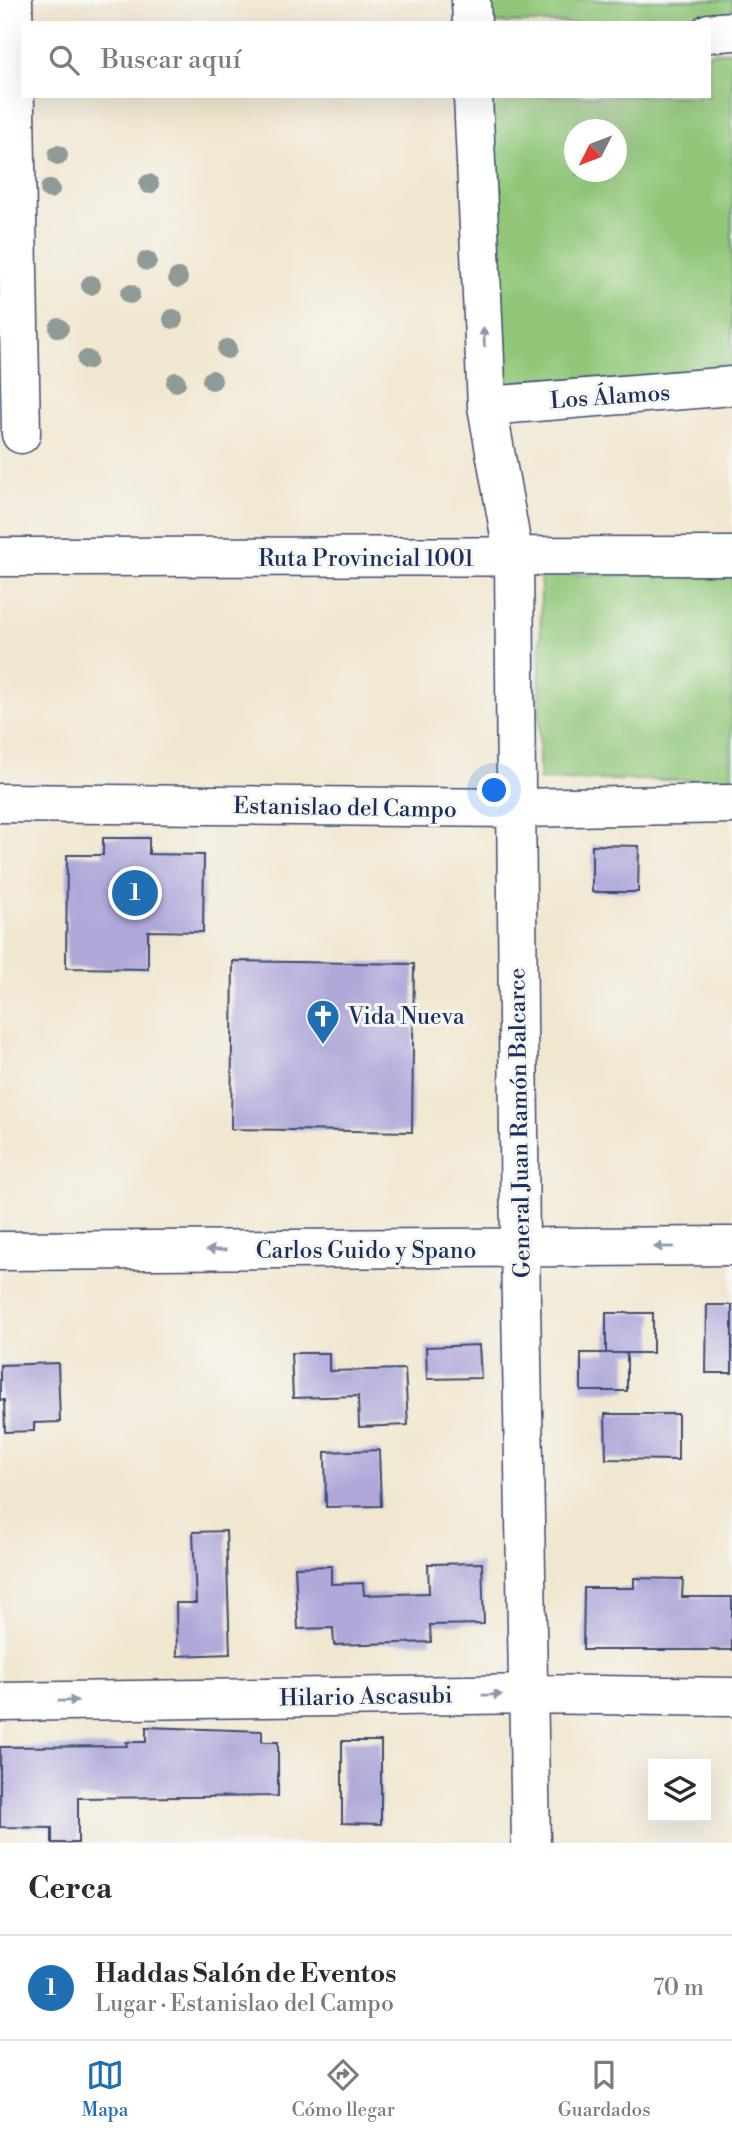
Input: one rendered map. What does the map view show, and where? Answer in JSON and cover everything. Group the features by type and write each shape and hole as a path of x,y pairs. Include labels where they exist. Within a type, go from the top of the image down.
{"street":[{"path":"13,0 20,434"},
{"path":"471,0 472,21"},
{"path":"711,33 732,31"},
{"name":"General Juan Ramón Balcarce","path":"474,98 487,405 514,558 520,1249 531,1843"},
{"name":"Los Álamos","path":"487,405 732,386"},
{"name":"Ruta Provincial 1001","path":"0,557 732,556"},
{"name":"Estanislao del Campo","path":"0,803 516,808 732,804"},
{"name":"Carlos Guido y Spano","path":"0,1251 732,1246"},
{"name":"Hilario Ascasubi","path":"0,1702 530,1694 732,1697"}],"green space":[{"path":"484,0 732,0 732,17 695,21 492,21 485,15"},
{"path":"732,51 732,371 521,394 490,370 484,98 711,98 711,53"},
{"path":"541,574 732,575 732,780 539,780"}],"building":[{"path":"103,838 149,838 149,854 204,855 203,932 148,931 148,969 66,968 67,855 103,855"},
{"path":"592,845 639,846 638,892 592,892"},
{"name":"Vida Nueva","path":"233,961 414,964 412,1132 231,1129"},
{"path":"707,1305 732,1305 732,1373 706,1373"},
{"path":"606,1313 653,1313 653,1353 606,1353"},
{"path":"479,1345 481,1378 427,1379 426,1347"},
{"path":"291,1353 329,1353 329,1371 405,1369 408,1425 359,1427 358,1396 293,1398"},
{"path":"581,1353 627,1353 627,1391 581,1391"},
{"path":"58,1363 60,1422 34,1423 34,1431 5,1432 4,1400 0,1400 0,1365"},
{"path":"605,1414 678,1414 678,1460 606,1459"},
{"path":"379,1450 381,1506 326,1507 325,1452"},
{"path":"226,1531 230,1654 177,1656 176,1603 196,1603 193,1532"},
{"path":"482,1563 484,1624 430,1625 431,1642 334,1645 333,1628 298,1629 295,1567 331,1566 331,1584 363,1583 364,1595 429,1593 428,1564"},
{"path":"634,1578 683,1579 682,1597 732,1597 732,1650 583,1650 584,1588 634,1588"},
{"path":"146,1727 262,1731 262,1742 278,1742 278,1796 78,1798 78,1843 52,1843 52,1828 0,1827 0,1747 127,1746 126,1742 146,1742"},
{"path":"342,1741 381,1741 381,1824 342,1823"}],"place":[{"name":"Haddas Salón de Eventos","path":"135,893"},
{"name":"Vida Nueva","path":"323,1046"}]}
